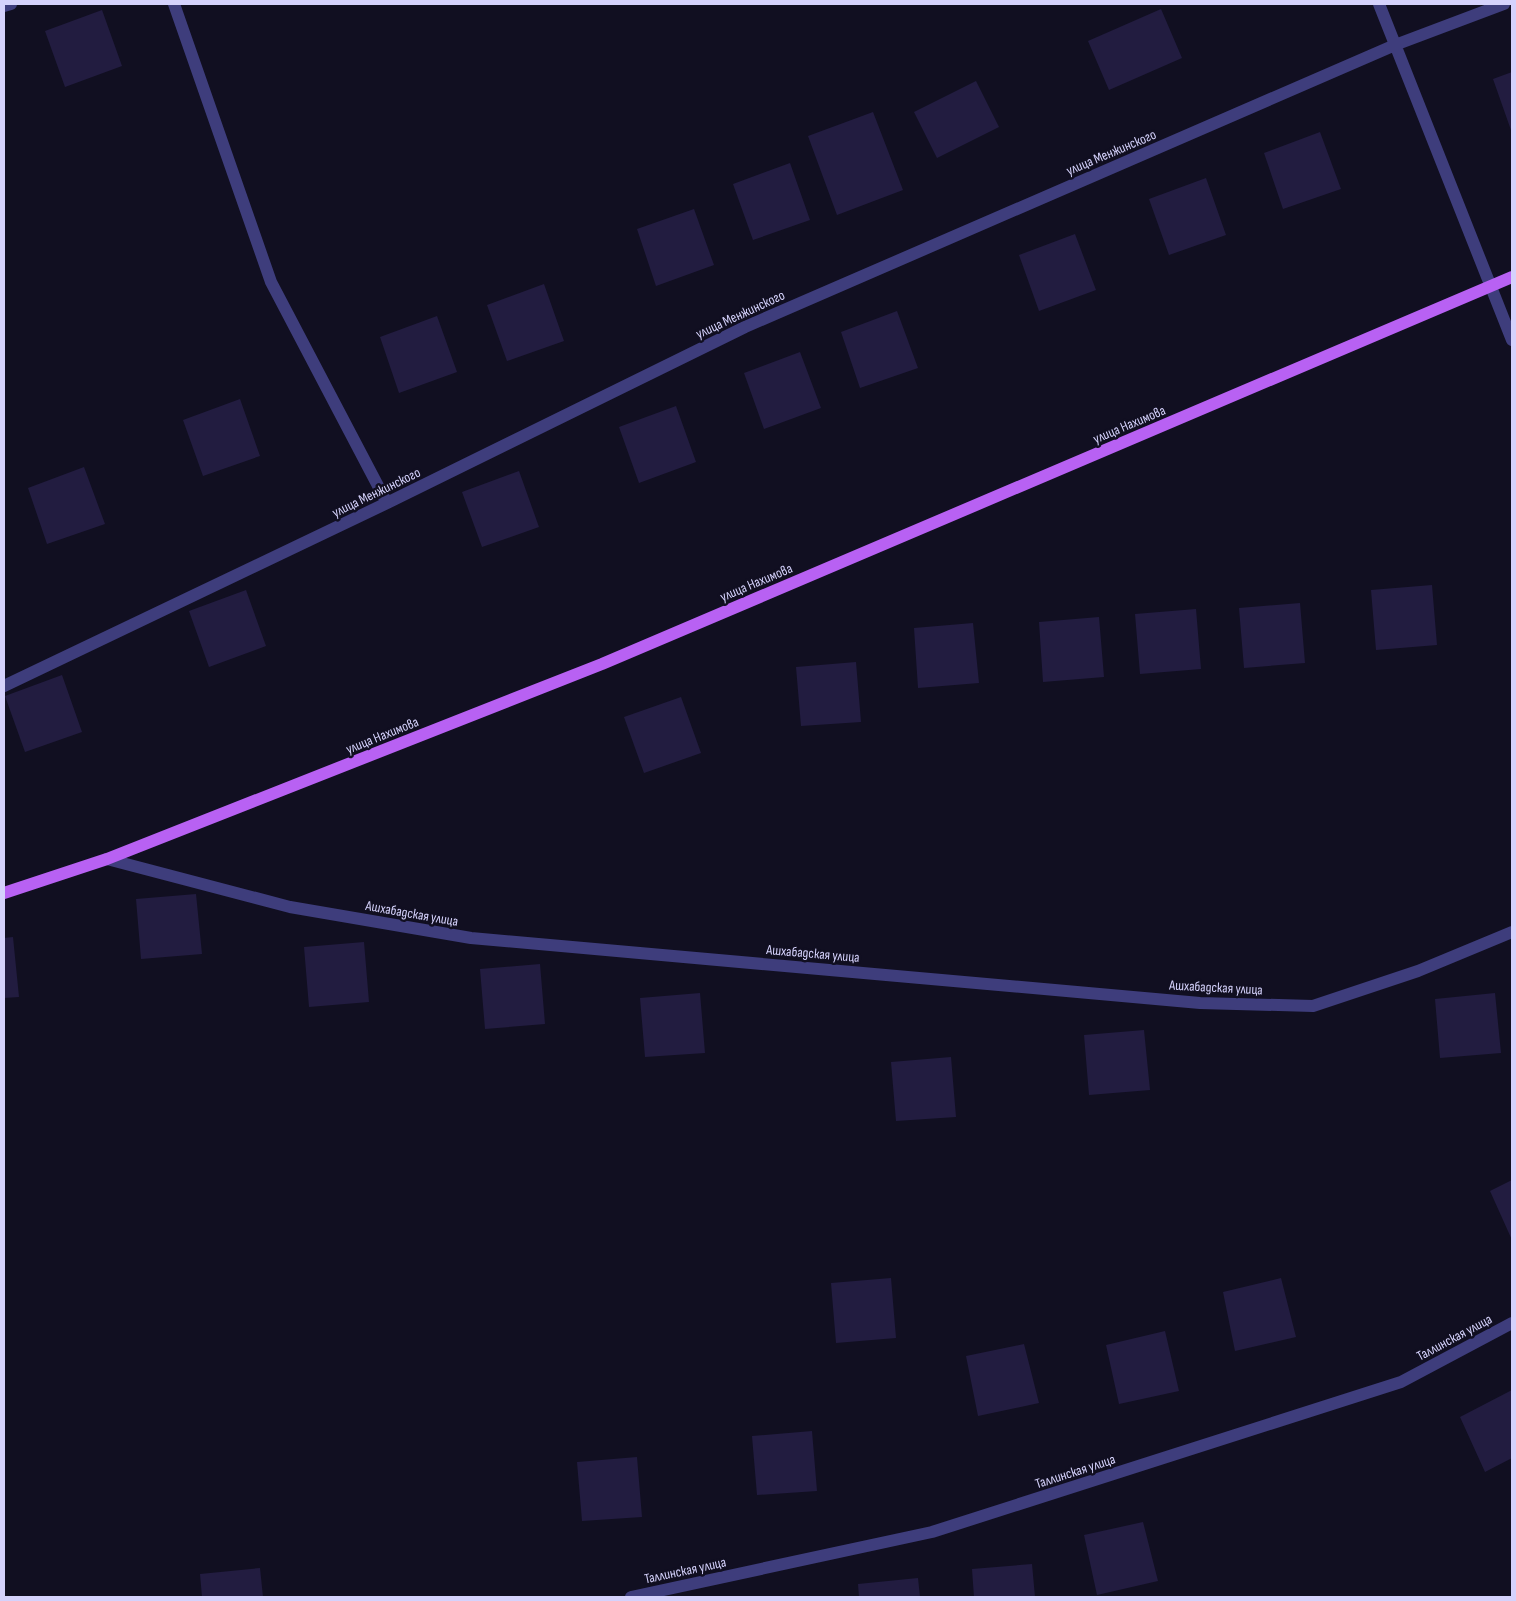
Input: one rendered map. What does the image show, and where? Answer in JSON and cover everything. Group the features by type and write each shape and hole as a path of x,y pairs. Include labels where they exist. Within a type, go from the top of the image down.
{"main road":[{"name":"улица Нахимова","path":"4,894 107,859 602,664 1512,277"}],"street":[{"path":"4,6 11,4"},
{"path":"174,4 271,282 387,503"},
{"path":"1379,4 1512,340"},
{"name":"улица Менжинского","path":"4,686 387,503 745,327 1395,45 1504,4"},
{"name":"Ашхабадская улица","path":"107,859 290,907 471,938 1200,1003 1313,1006 1418,971 1512,932"},
{"name":"Таллинская улица","path":"631,1597 932,1532 1401,1382 1512,1323"}],"building":[{"path":"1161,9 1182,58 1109,90 1088,41"},
{"path":"102,10 122,66 65,87 45,31"},
{"path":"1512,72 1512,133 1493,79"},
{"path":"976,81 999,127 937,158 914,112"},
{"path":"873,112 903,190 837,215 808,136"},
{"path":"1320,132 1341,189 1283,209 1264,153"},
{"path":"790,163 810,220 753,240 733,184"},
{"path":"1206,178 1226,235 1169,255 1149,199"},
{"path":"694,209 714,265 656,286 637,229"},
{"path":"1075,234 1096,290 1039,311 1019,255"},
{"path":"544,284 564,341 507,361 487,305"},
{"path":"897,311 918,368 860,388 841,332"},
{"path":"437,316 457,372 399,393 380,337"},
{"path":"800,352 821,408 764,429 744,373"},
{"path":"240,399 260,456 203,476 183,420"},
{"path":"676,406 696,462 639,483 619,427"},
{"path":"84,467 105,524 47,544 28,488"},
{"path":"519,471 539,527 482,547 462,492"},
{"path":"1432,585 1437,645 1376,650 1371,590"},
{"path":"246,590 266,646 209,667 189,611"},
{"path":"1300,603 1305,663 1244,668 1239,608"},
{"path":"1196,609 1201,669 1140,674 1135,614"},
{"path":"1099,617 1104,677 1043,682 1039,622"},
{"path":"973,623 979,683 918,688 914,628"},
{"path":"856,662 861,722 801,726 796,667"},
{"path":"62,675 82,732 25,752 5,696"},
{"path":"681,697 701,753 644,773 624,717"},
{"path":"196,894 202,954 141,959 136,899"},
{"path":"13,937 19,997 4,998 4,938"},
{"path":"364,942 369,1002 309,1007 304,947"},
{"path":"540,964 545,1024 485,1029 480,969"},
{"path":"700,993 705,1053 645,1057 640,998"},
{"path":"1495,993 1501,1053 1440,1058 1435,999"},
{"path":"1144,1030 1150,1090 1089,1095 1084,1035"},
{"path":"951,1057 956,1117 896,1121 891,1062"},
{"path":"1512,1180 1512,1240 1490,1191"},
{"path":"891,1278 896,1338 836,1343 831,1283"},
{"path":"1281,1278 1296,1337 1235,1351 1223,1292"},
{"path":"1165,1331 1179,1391 1119,1404 1106,1345"},
{"path":"1024,1344 1039,1403 978,1416 966,1356"},
{"path":"1512,1390 1512,1458 1485,1472 1460,1417"},
{"path":"812,1431 817,1491 757,1495 752,1436"},
{"path":"637,1457 642,1517 582,1521 577,1462"},
{"path":"1143,1522 1158,1581 1097,1595 1084,1535"},
{"path":"1032,1564 1035,1597 974,1597 972,1569"},
{"path":"260,1568 263,1597 202,1597 200,1574"},
{"path":"918,1578 920,1597 859,1597 858,1584"}]}
